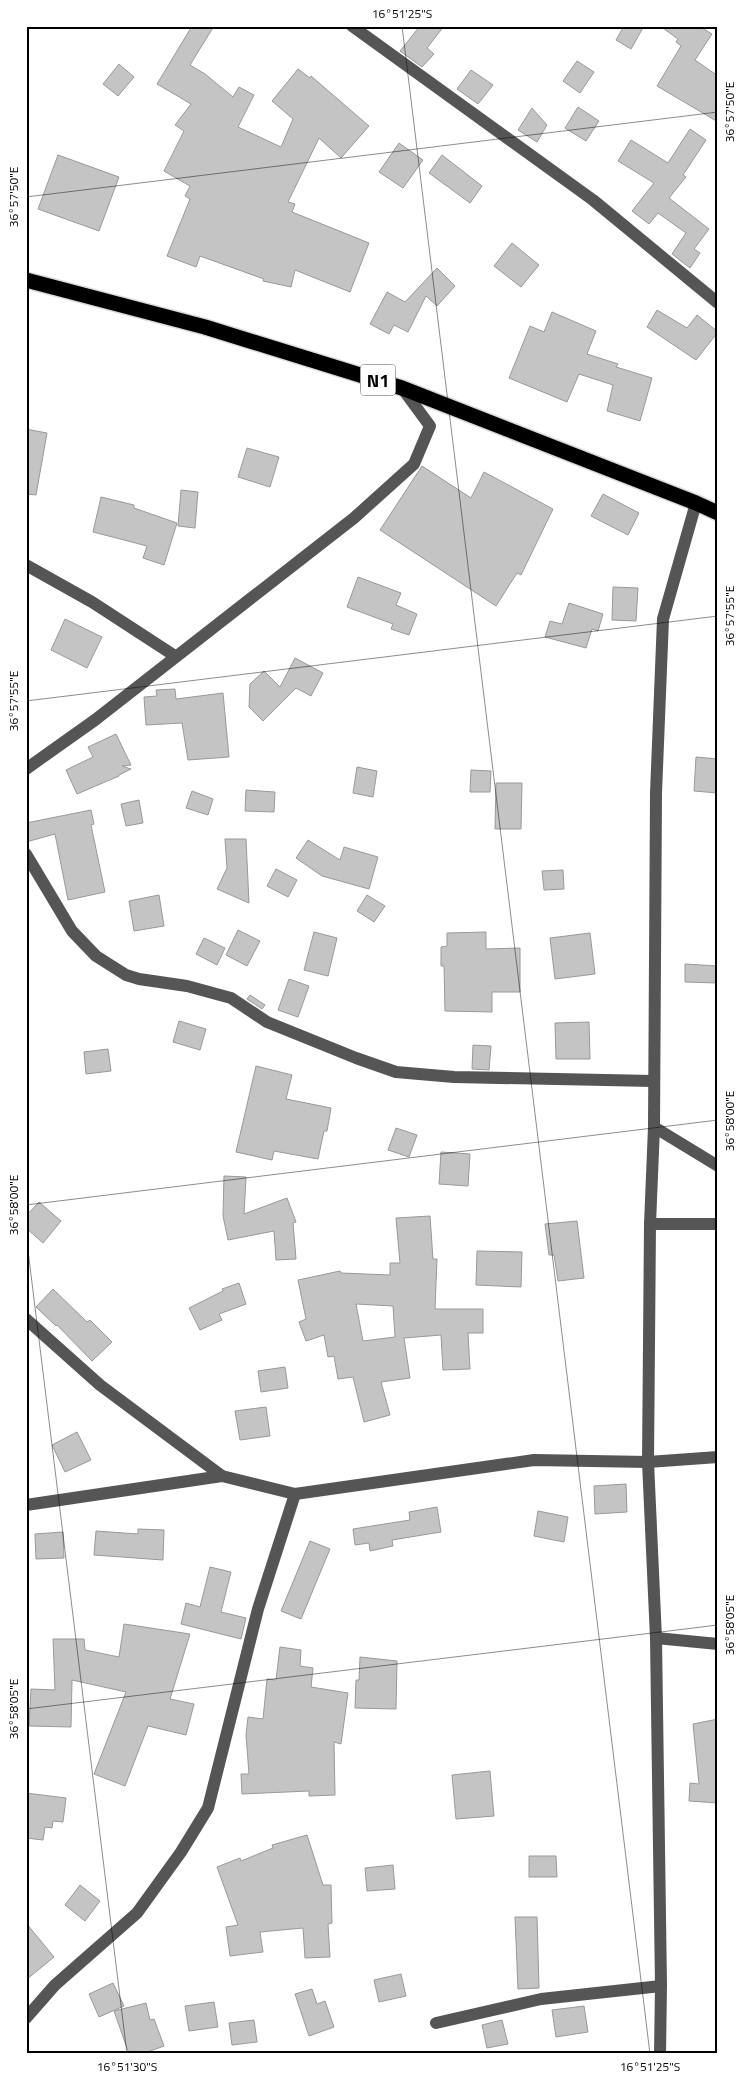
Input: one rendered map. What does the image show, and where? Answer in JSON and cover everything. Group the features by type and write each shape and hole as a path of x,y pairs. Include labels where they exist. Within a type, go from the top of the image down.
{"highway":[{"name":"N1","path":"26,280 205,327 402,388 718,513"}],"street":[{"path":"352,26 593,200 718,303"},
{"path":"26,769 95,720 354,518 414,464 430,426 402,388"},
{"path":"660,2054 661,1986 656,1638 648,1462 650,1224 654,1127 656,793 663,619 696,503"},
{"path":"26,565 92,602 175,656"},
{"path":"26,854 72,931 96,956 126,975 194,988 231,998 267,1022 396,1072 454,1077 653,1081"},
{"path":"654,1127 718,1166"},
{"path":"650,1224 718,1224"},
{"path":"26,1319 100,1385 222,1476"},
{"path":"26,1504 222,1476 295,1494 534,1460 648,1462 718,1457"},
{"path":"26,2018 55,1985 137,1913 181,1852 208,1808 258,1609 295,1494"},
{"path":"656,1638 718,1644"},
{"path":"436,2024 541,1999 661,1986"}],"building":[{"path":"192,26 214,26 190,65 205,74 233,97 239,87 254,95 238,127 281,147 293,119 272,101 298,69 310,78 311,76 369,126 341,158 319,138 288,202 295,204 292,212 369,243 350,292 295,270 291,287 263,281 264,279 200,256 196,267 167,256 190,199 185,196 190,186 164,171 184,131 175,125 191,104 157,84"},
{"path":"420,26 444,26 427,48 434,54 422,67 400,51"},
{"path":"624,26 644,26 631,49 616,40"},
{"path":"660,26 699,26 712,34 695,60 718,76 718,122 657,86 681,46 676,42 678,39"},
{"path":"577,61 594,72 580,93 563,81"},
{"path":"119,64 134,77 118,96 103,84"},
{"path":"471,70 493,85 478,104 457,89"},
{"path":"578,107 599,121 586,141 565,128"},
{"path":"532,108 547,125 537,142 518,130"},
{"path":"690,129 706,140 683,175 686,177 669,198 709,229 694,249 700,253 690,268 672,254 686,233 658,213 649,224 632,211 654,183 618,161 631,140 668,163"},
{"path":"399,143 423,160 403,188 379,172"},
{"path":"58,155 119,177 99,231 38,209"},
{"path":"442,155 482,186 470,203 429,173"},
{"path":"512,243 539,265 521,287 494,266"},
{"path":"437,268 455,286 437,306 426,296 408,332 394,325 389,334 370,324 387,292 405,302"},
{"path":"657,310 687,328 697,315 718,332 696,360 647,327"},
{"path":"552,312 596,331 587,354 618,364 616,367 652,378 640,421 607,411 613,385 579,374 567,402 509,378 530,326 544,332"},
{"path":"26,429 47,433 36,495 26,494"},
{"path":"247,448 279,457 270,487 238,477"},
{"path":"422,466 471,498 484,472 553,509 521,575 517,573 496,606 380,530"},
{"path":"181,490 198,492 195,528 178,526"},
{"path":"603,494 639,513 628,535 591,516"},
{"path":"101,497 134,505 134,508 177,523 164,565 143,558 147,546 93,532"},
{"path":"358,577 401,593 396,605 417,614 409,635 391,629 393,624 347,607"},
{"path":"613,587 638,588 636,621 612,620"},
{"path":"569,603 603,614 598,631 592,629 586,648 545,637 550,621 562,624"},
{"path":"65,619 102,637 87,668 51,650"},
{"path":"295,658 323,673 311,696 296,688 263,721 249,707 250,684 264,671 280,687"},
{"path":"175,689 176,699 223,693 229,757 188,760 182,723 146,725 144,697 157,696 156,690"},
{"path":"116,734 131,765 122,766 131,769 77,794 66,770 93,757 88,747"},
{"path":"696,757 718,759 718,793 694,791"},
{"path":"357,767 377,771 373,797 353,793"},
{"path":"471,770 491,771 490,792 470,792"},
{"path":"496,783 522,783 521,829 495,829"},
{"path":"246,790 275,792 274,812 245,811"},
{"path":"192,791 213,799 208,815 186,808"},
{"path":"139,800 143,823 126,826 121,804"},
{"path":"91,810 94,824 91,825 105,892 68,900 55,834 26,842 26,823"},
{"path":"225,839 246,839 249,903 217,889 227,868"},
{"path":"308,840 340,860 344,847 378,857 369,889 322,876 296,858"},
{"path":"276,869 297,880 288,897 267,886"},
{"path":"563,870 564,889 544,890 542,871"},
{"path":"159,895 164,926 134,931 129,901"},
{"path":"367,895 385,906 374,922 357,911"},
{"path":"238,930 260,941 247,966 226,955"},
{"path":"314,932 337,938 328,976 304,970"},
{"path":"486,932 486,949 520,948 520,992 492,992 492,1012 445,1011 444,966 441,966 441,947 447,946 447,933"},
{"path":"590,933 595,974 555,979 550,938"},
{"path":"204,938 225,948 217,965 196,954"},
{"path":"685,964 718,966 718,983 685,982"},
{"path":"289,979 309,986 298,1017 278,1010"},
{"path":"250,995 265,1005 262,1009 247,999"},
{"path":"179,1021 206,1029 200,1050 173,1042"},
{"path":"589,1022 590,1059 556,1059 555,1023"},
{"path":"473,1045 491,1046 489,1070 472,1069"},
{"path":"108,1049 111,1071 86,1074 84,1052"},
{"path":"256,1066 292,1075 286,1099 331,1108 327,1131 324,1131 318,1159 274,1151 272,1160 236,1152"},
{"path":"396,1128 417,1135 409,1157 388,1150"},
{"path":"441,1152 470,1154 468,1186 439,1184"},
{"path":"224,1176 246,1177 244,1214 287,1198 296,1222 293,1223 296,1259 276,1260 274,1231 228,1240 223,1216"},
{"path":"39,1202 61,1221 43,1243 26,1228 26,1216"},
{"path":"430,1216 433,1259 437,1259 435,1309 483,1309 483,1333 468,1333 470,1369 443,1370 441,1335 404,1338 410,1378 381,1382 390,1415 364,1422 353,1377 338,1379 334,1356 328,1357 324,1335 306,1341 299,1322 306,1319 298,1280 340,1271 341,1273 390,1275 390,1263 400,1263 396,1218","holes":["356,1304 393,1306 395,1337 363,1341"]},
{"path":"577,1221 584,1278 558,1281 554,1255 549,1255 545,1224"},
{"path":"477,1251 522,1252 521,1287 476,1285"},
{"path":"239,1283 246,1304 219,1314 222,1320 200,1330 189,1308 223,1291 222,1289"},
{"path":"53,1289 87,1322 90,1320 112,1342 92,1361 57,1325 36,1307"},
{"path":"285,1367 288,1388 261,1392 258,1371"},
{"path":"266,1407 270,1436 240,1440 235,1411"},
{"path":"77,1432 91,1460 65,1472 52,1445"},
{"path":"626,1484 627,1512 595,1514 594,1486"},
{"path":"437,1507 441,1532 392,1540 393,1546 370,1551 369,1543 355,1545 353,1529 410,1520 409,1512"},
{"path":"538,1511 568,1517 564,1542 534,1536"},
{"path":"138,1529 164,1530 163,1560 94,1555 96,1531 138,1534"},
{"path":"63,1532 64,1558 36,1559 35,1534"},
{"path":"310,1541 330,1549 301,1619 281,1611"},
{"path":"210,1567 231,1572 221,1612 246,1618 241,1639 181,1624 186,1603 200,1607"},
{"path":"124,1624 190,1634 170,1699 194,1704 186,1735 148,1726 125,1786 94,1774 126,1692 72,1680 71,1727 29,1726 31,1689 55,1690 53,1639 84,1639 85,1650 119,1657"},
{"path":"280,1647 301,1650 300,1666 313,1668 311,1687 348,1693 341,1744 334,1742 335,1795 309,1796 309,1791 242,1794 241,1774 249,1774 246,1735 248,1717 263,1719 267,1679 276,1680"},
{"path":"360,1657 397,1661 396,1709 355,1708 356,1680 359,1680"},
{"path":"718,1719 718,1803 689,1801 690,1783 699,1784 693,1724"},
{"path":"490,1771 494,1816 456,1819 452,1775"},
{"path":"26,1793 66,1798 63,1822 53,1821 52,1828 45,1827 43,1840 26,1838"},
{"path":"307,1835 323,1885 331,1885 332,1923 328,1924 330,1957 305,1958 303,1928 260,1932 263,1952 230,1956 226,1927 238,1925 217,1867 240,1858 241,1861 273,1848 272,1845"},
{"path":"529,1856 556,1856 557,1877 529,1877"},
{"path":"393,1865 395,1889 367,1891 365,1868"},
{"path":"80,1885 100,1901 85,1921 65,1905"},
{"path":"515,1917 537,1917 539,1988 518,1989"},
{"path":"26,1923 54,1957 26,1980"},
{"path":"401,1974 406,1996 379,2002 374,1980"},
{"path":"113,1983 124,2006 99,2017 89,1994"},
{"path":"312,1989 317,2004 325,2001 334,2027 309,2036 295,1994"},
{"path":"214,2002 218,2027 189,2031 185,2006"},
{"path":"146,2003 150,2020 154,2019 164,2046 142,2054 129,2054 114,2011"},
{"path":"584,2006 588,2032 556,2037 552,2010"},
{"path":"254,2020 257,2042 232,2045 229,2023"},
{"path":"502,2020 508,2044 487,2048 482,2025"}]}
